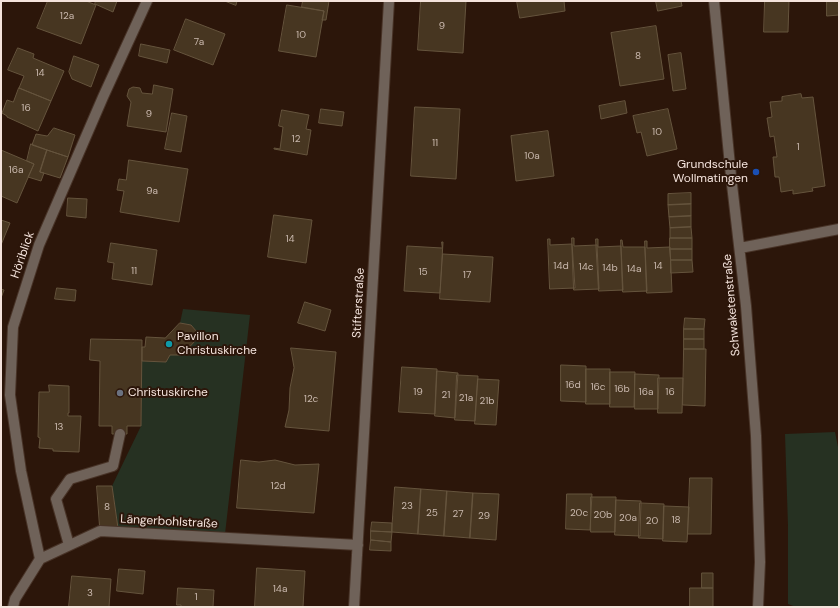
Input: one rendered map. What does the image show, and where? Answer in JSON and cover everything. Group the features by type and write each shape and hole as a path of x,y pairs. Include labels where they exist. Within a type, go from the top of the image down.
{"street":[{"name":"Höriblick","path":"40,559 21,471 10,395 14,328 39,246 103,97 147,1"},
{"name":"Stifterstraße","path":"354,607 389,1"},
{"name":"Schwaketenstraße","path":"714,1 731,176 745,286 756,436 760,562 758,607"},
{"path":"740,248 839,229"},
{"path":"69,545 56,499 70,479 113,466 120,434"},
{"name":"Längerbohlstraße","path":"40,559 100,531 358,545"},
{"path":"13,607 15,599 40,559"}],"green space":[{"path":"183,309 250,315 225,534 118,528 112,486 141,426 142,361 166,362 170,355 182,355 196,340 197,332 191,325 180,323"},
{"path":"835,432 839,452 839,607 796,607 788,604 788,526 785,434"}],"building":[{"path":"48,1 86,1 96,5 81,44 37,28"},
{"path":"96,1 117,1 113,12 95,4"},
{"path":"225,1 237,1 236,5"},
{"path":"303,1 329,1 326,20 322,20 324,11 302,7"},
{"path":"421,1 466,1 463,53 418,50"},
{"path":"517,1 564,1 565,11 520,18"},
{"path":"656,1 681,1 682,6 658,11"},
{"path":"765,1 789,1 788,32 764,32"},
{"path":"827,1 839,1 839,15 827,16"},
{"path":"287,5 324,11 316,57 279,51"},
{"path":"186,19 225,34 213,65 174,50"},
{"path":"656,26 664,79 620,86 611,33"},
{"path":"141,44 170,50 167,63 139,56"},
{"path":"18,48 34,54 33,58 64,71 51,101 19,88 24,76 8,70"},
{"path":"681,53 686,89 673,91 668,55"},
{"path":"74,56 99,65 91,87 72,79 69,72"},
{"path":"154,85 173,89 166,132 127,126 131,102 127,96 129,89 133,87 140,88 142,93 152,94"},
{"path":"19,88 51,101 38,131 7,117 2,113 7,100 13,102"},
{"path":"801,94 802,98 813,97 825,186 812,188 813,191 793,194 793,190 781,192 779,177 775,177 773,157 777,157 774,136 770,137 767,118 772,117 770,102 782,101 782,97"},
{"path":"625,101 627,113 601,119 599,106"},
{"path":"415,107 460,109 456,179 411,176"},
{"path":"321,109 344,112 342,126 319,123"},
{"path":"668,109 677,149 647,156 641,132 637,133 633,116"},
{"path":"282,110 309,115 306,129 311,130 307,155 274,149 280,149 283,127 279,126"},
{"path":"172,113 187,116 181,152 165,149"},
{"path":"54,128 75,135 68,157 32,145 36,134 47,136"},
{"path":"548,131 554,176 516,181 511,136"},
{"path":"31,144 47,150 40,172 44,173 41,181 28,177 34,164 27,161"},
{"path":"1,150 34,164 17,203 1,196"},
{"path":"47,150 68,157 60,178 40,172"},
{"path":"129,160 188,169 179,222 120,212 124,191 117,190 119,179 126,180"},
{"path":"691,193 691,204 668,205 668,194"},
{"path":"68,198 87,199 86,218 67,216"},
{"path":"691,204 691,216 669,217 668,205"},
{"path":"274,215 312,220 306,263 268,257"},
{"path":"691,216 691,227 670,228 669,217"},
{"path":"1,220 10,223 1,245"},
{"path":"691,227 692,238 670,238 670,228"},
{"path":"572,238 574,238 574,246 597,245 599,289 574,290"},
{"path":"670,238 692,238 692,249 670,249"},
{"path":"548,239 550,239 550,245 572,244 575,288 550,289"},
{"path":"596,239 598,239 598,247 621,246 623,290 599,291"},
{"path":"621,240 623,247 645,247 647,291 623,292"},
{"path":"645,241 647,241 647,248 670,247 672,292 647,293"},
{"path":"443,242 440,293 404,291 407,246 442,248"},
{"path":"111,243 157,250 152,285 112,279 114,263 108,262"},
{"path":"670,249 692,249 692,260 671,260"},
{"path":"443,254 493,257 490,302 440,299"},
{"path":"671,260 692,260 693,272 671,273"},
{"path":"57,288 76,290 75,301 55,299"},
{"path":"1,289 4,290 1,298"},
{"path":"305,302 331,310 325,331 298,323"},
{"path":"685,318 705,319 704,329 684,329"},
{"name":"Pavillon Christuskirche","path":"180,323 191,325 197,332 196,340 182,355 170,355 166,362 142,361 142,347 145,347 146,337 165,338"},
{"path":"684,329 704,329 704,339 684,339"},
{"name":"Christuskirche","path":"91,339 142,340 141,426 127,426 127,434 112,434 112,426 99,426 100,361 90,360"},
{"path":"684,339 704,339 704,349 684,349"},
{"path":"291,348 336,352 329,431 285,427 289,410 290,388 294,368"},
{"path":"684,349 706,349 705,406 683,405"},
{"path":"561,365 586,366 586,402 561,401"},
{"path":"402,367 437,369 435,414 399,412"},
{"path":"586,369 610,369 610,404 586,404"},
{"path":"437,371 458,373 455,418 435,416"},
{"path":"610,372 635,372 634,407 610,407"},
{"path":"635,374 659,375 658,409 635,409"},
{"path":"457,375 478,376 475,421 455,420"},
{"path":"658,378 683,378 682,413 658,413"},
{"path":"478,379 499,380 496,425 475,424"},
{"path":"49,385 69,386 68,416 81,416 79,452 53,451 53,449 39,448 39,392 49,392"},
{"path":"241,460 259,462 275,460 295,465 319,464 314,513 237,508"},
{"path":"690,478 712,478 711,534 688,534"},
{"path":"97,486 112,486 118,528 100,527"},
{"path":"395,487 421,489 418,534 392,532"},
{"path":"421,489 447,491 444,536 418,534"},
{"path":"447,491 473,493 470,538 444,536"},
{"path":"473,493 499,494 496,540 470,538"},
{"path":"567,494 592,494 590,530 566,529"},
{"path":"591,497 616,497 615,532 591,532"},
{"path":"616,500 641,501 640,536 615,535"},
{"path":"640,503 664,504 663,539 639,538"},
{"path":"664,506 689,507 687,542 663,541"},
{"path":"372,522 392,523 392,532 371,531"},
{"path":"371,531 392,532 391,542 371,540"},
{"path":"371,540 391,542 391,551 370,550"},
{"path":"257,568 305,571 303,607 255,607"},
{"path":"119,569 145,571 143,594 117,591"},
{"path":"702,573 713,573 713,588 702,588"},
{"path":"72,576 111,579 109,607 69,607"},
{"path":"178,588 214,590 213,607 181,607 181,605 177,605"},
{"path":"690,588 713,588 713,607 690,607"}],"place":[{"name":"Grundschule Wollmatingen","path":"756,172"},
{"name":"Pavillon Christuskirche","path":"169,344"},
{"name":"Christuskirche","path":"120,393"}]}
